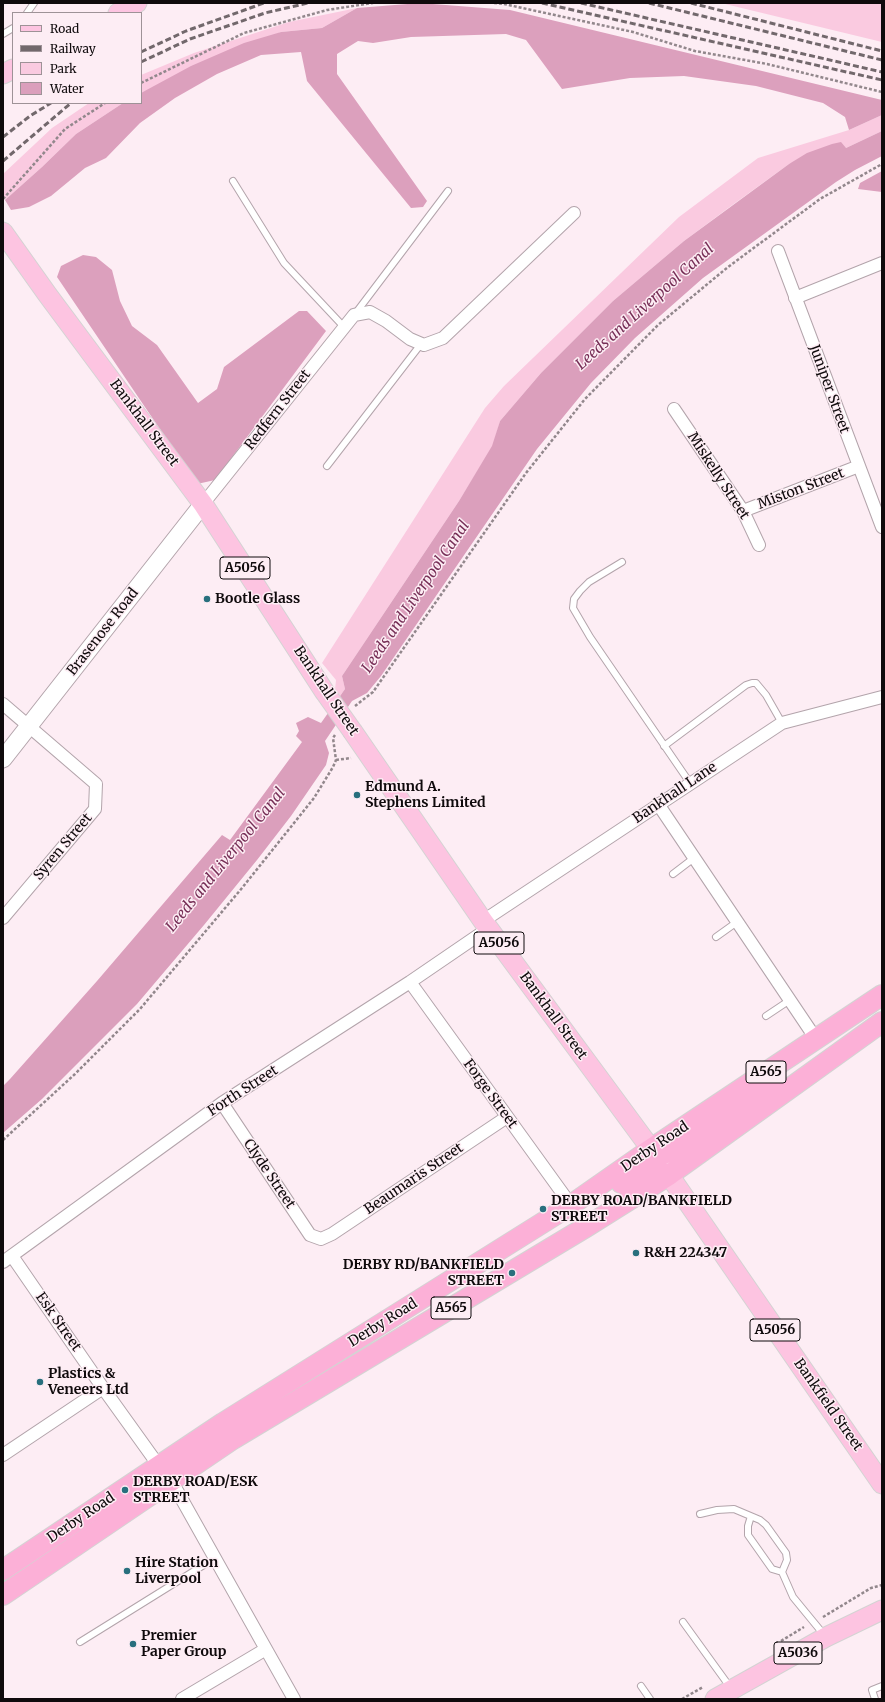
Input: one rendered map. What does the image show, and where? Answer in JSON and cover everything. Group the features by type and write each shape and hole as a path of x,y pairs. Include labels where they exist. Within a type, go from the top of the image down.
{"highway":[{"name":"Derby Road","path":"3,1595 165,1473 223,1423 571,1205 651,1149 882,994"},
{"name":"Derby Road","path":"5,1567 165,1473 232,1439 579,1232 669,1175 882,1022"},
{"path":"651,1149 663,1154 673,1152 770,1087 804,1078"},
{"path":"514,1240 545,1230 640,1172 654,1170 669,1175"}],"main road":[{"path":"120,12 137,3"},
{"path":"3,74 12,70"},
{"name":"Bankhall Street","path":"3,232 47,294 203,504 324,691 345,732 651,1149"},
{"name":"Brasenose Road","path":"3,760 203,504"},
{"name":"Bankfield Street","path":"651,1149 882,1484"},
{"name":"A5036","path":"715,1699 826,1637 882,1610"}],"street":[{"path":"354,315 370,312 386,321 410,339 424,345 443,338 574,213"},
{"name":"Juniper Street","path":"778,251 882,527"},
{"path":"795,298 882,263"},
{"name":"Redfern Street","path":"203,504 354,315"},
{"name":"Miskelly Street","path":"674,409 743,512 759,545"},
{"name":"Miston Street","path":"743,512 859,466"},
{"name":"Bankhall Lane","path":"486,925 658,804 782,723 882,697"},
{"path":"3,704 29,726"},
{"name":"Syren Street","path":"3,918 95,809 96,784 29,726"},
{"path":"658,804 816,1039"},
{"name":"Forth Street","path":"8,1259 222,1103 410,982 486,925"},
{"name":"Forge Street","path":"410,982 571,1205"},
{"name":"Clyde Street","path":"222,1103 310,1235 321,1239"},
{"name":"Beaumaris Street","path":"321,1239 332,1234 507,1117"},
{"name":"Esk Street","path":"8,1259 165,1473 215,1558 294,1699"},
{"path":"3,1455 103,1388"},
{"path":"182,1699 266,1649"}],"lane":[{"path":"28,12 34,3"},
{"path":"3,34 12,29"},
{"path":"233,181 284,263 344,327"},
{"path":"354,315 448,191"},
{"path":"327,466 421,344"},
{"path":"622,562 589,582 574,599 573,608 590,637 690,783"},
{"path":"664,746 746,685 752,683 756,683 766,695 782,723"},
{"path":"673,874 694,858"},
{"path":"716,936 737,922"},
{"path":"766,1016 790,1000"},
{"path":"700,1514 717,1510 734,1509 751,1516 766,1525 786,1553 787,1560 782,1572 793,1597 826,1637"},
{"path":"751,1516 748,1526 748,1535 772,1569 782,1572"},
{"path":"80,1642 215,1558"},
{"path":"683,1622 733,1690"},
{"path":"641,1686 650,1699"},
{"path":"875,1699 872,1690 882,1686"}],"path":[{"path":"142,83 244,33 327,10 373,3"},
{"path":"494,3 633,32 695,51 768,64 882,92"},
{"path":"3,198 65,129 103,104"},
{"path":"352,710 355,704 373,692 526,473 585,399 658,325 728,267 820,199 882,164"},
{"path":"3,1140 75,1074 140,1009 242,888 314,798 334,767 336,752 333,738 345,732"}],"green space":[{"path":"721,3 882,3 882,42"},
{"path":"357,8 322,28 281,32 142,93 142,75 194,53 289,22"},
{"path":"88,104 121,104 76,134 5,200 3,197 3,174 52,128"},
{"path":"882,115 882,131 846,148 789,164 684,241 613,301 541,373 500,421 493,446 459,501 342,676 345,689 340,696 335,690 336,680 322,663 485,408 504,386 679,217 758,158 849,130"}],"shaded area":[{"path":"420,3 510,10 882,100 882,115 849,130 845,117 823,103 756,86 684,76 630,78 562,89 526,40 506,34 411,37 373,43 358,41 337,54 337,74 427,201 423,207 411,208 307,81 301,52 261,55 217,74 175,98 140,123 106,158 85,168 51,196 29,207 11,210 5,200 76,134 121,104 142,104 142,92 191,66 244,43 281,32 322,28 357,8"},
{"path":"882,171 882,192 858,189 860,183"},
{"path":"83,255 96,257 112,270 120,301 132,326 157,345 198,403 217,389 224,367 299,311 307,311 326,331 215,480 197,484 57,277 61,266"}],"water":[{"name":"Leeds and Liverpool Canal","path":"882,131 882,156 836,182 703,278 635,338 591,383 537,449 381,676 367,693 352,701 325,741 329,753 326,765 291,816 257,860 137,1004 42,1099 3,1133 3,1086 97,981 222,835 230,840 302,742 296,736 299,731 296,723 308,717 321,723 345,689 342,676 459,501 492,446 500,421 541,373 613,301 684,241 789,164 807,153 832,144 841,142 846,148"}],"railway":[{"path":"142,52 186,31 264,3"},
{"path":"142,62 190,39 265,13 308,3"},
{"path":"542,3 882,80"},
{"path":"581,3 882,72"},
{"path":"649,3 882,60"},
{"path":"691,3 882,51"},
{"path":"3,137 30,116 49,104"},
{"path":"3,161 70,104"}],"place":[{"name":"Bootle Glass","path":"207,599"},
{"name":"Edmund A. Stephens Limited","path":"357,795"},
{"name":"DERBY ROAD/BANKFIELD STREET","path":"543,1209"},
{"name":"R&H 224347","path":"636,1253"},
{"name":"DERBY RD/BANKFIELD STREET","path":"512,1273"},
{"name":"Plastics & Veneers Ltd","path":"40,1382"},
{"name":"DERBY ROAD/ESK STREET","path":"125,1490"},
{"name":"Hire Station Liverpool","path":"127,1571"},
{"name":"Premier Paper Group","path":"133,1644"}]}
